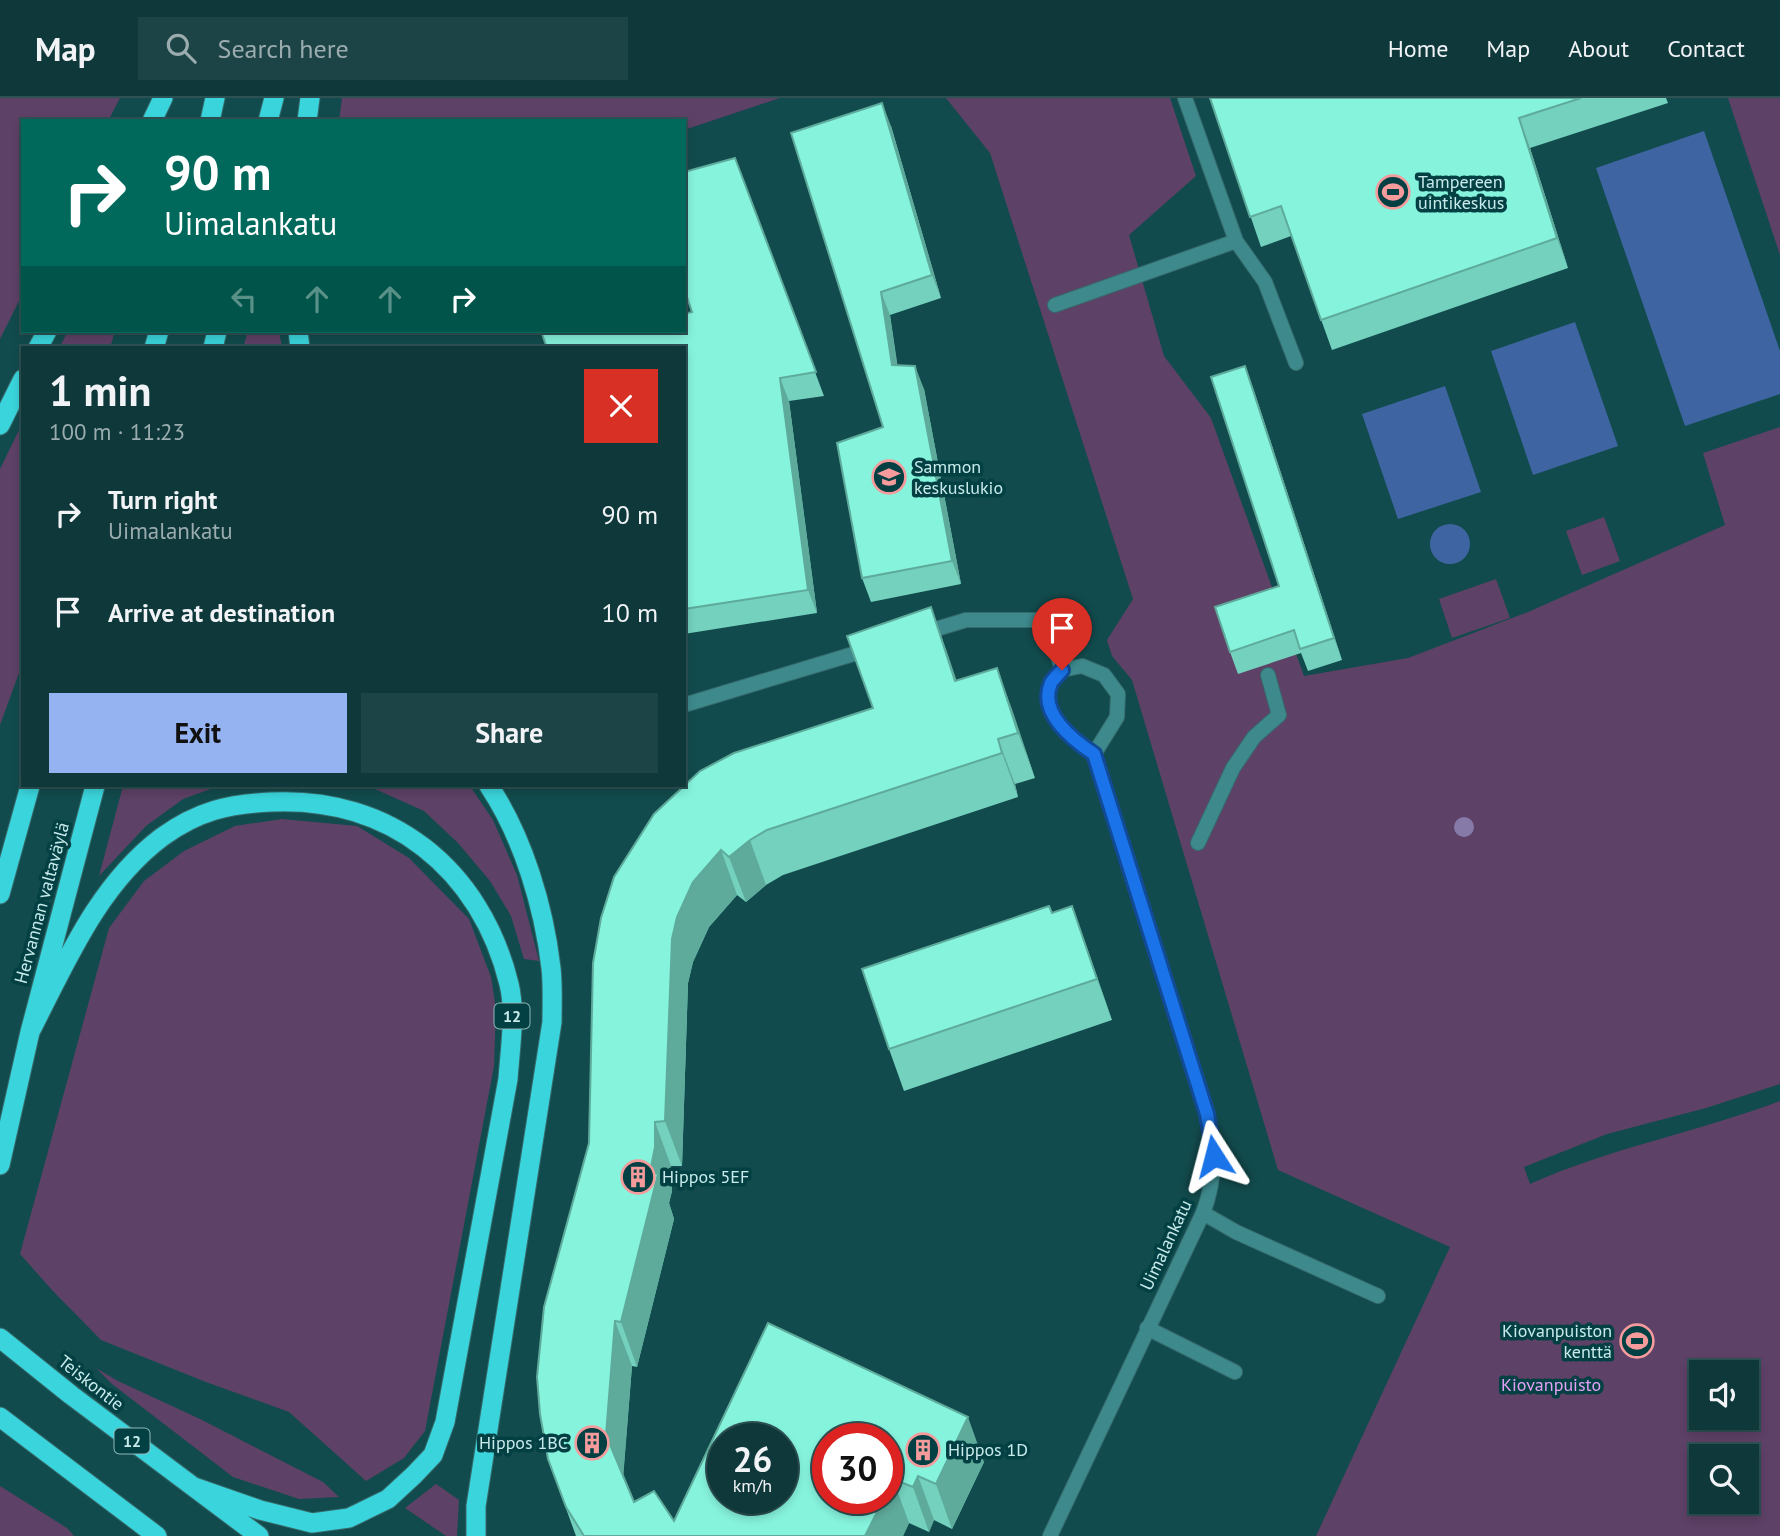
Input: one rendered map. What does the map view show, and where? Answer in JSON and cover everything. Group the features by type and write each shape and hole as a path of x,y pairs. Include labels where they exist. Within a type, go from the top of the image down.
{"highway":[{"path":"153,119 163,98"},
{"path":"210,119 215,98"},
{"path":"269,119 274,98"},
{"path":"307,119 310,98"},
{"path":"0,425 21,383"},
{"path":"0,894 30,787"},
{"name":"Hervannan valtaväylä","path":"30,1032 95,787"},
{"path":"476,1536 477,1506 552,1022 551,969 530,873 490,787"},
{"name":"12","path":"0,1165 30,1032 86,924 121,875 162,837 186,821 220,807 282,801 315,802 355,811 389,824 422,845 467,890 485,920 510,986 512,1026 508,1079 445,1422 433,1455 388,1499 349,1518 312,1523 260,1510 194,1487"},
{"name":"Teiskontie","path":"0,1338 71,1395 259,1536"},
{"path":"0,1417 157,1536"}],"street":[{"path":"1185,98 1236,241 1265,282 1296,363"},
{"path":"1055,304 1236,241"},
{"path":"686,704 966,620 1047,620 1062,670"},
{"path":"1082,666 1104,675 1118,694 1117,717 1094,754 1074,740 1058,722 1049,701 1051,684 1062,670 1082,666"},
{"path":"1198,843 1233,768 1254,737 1279,715 1268,675"},
{"name":"Uimalankatu","path":"1050,1536 1203,1213 1210,1194 1214,1156 1207,1114 1094,754"},
{"path":"1203,1213 1236,1232 1378,1296"},
{"path":"1147,1328 1235,1372"}],"green space":[{"path":"0,98 120,98 109,119 21,119 21,297 0,339"},
{"path":"342,98 780,98 686,129 686,119 339,119"},
{"name":"Kiovanpuisto","path":"946,98 1170,98 1196,176 1129,235 1164,356 1211,418 1304,676 1408,658 1528,612 1725,525 1703,453 1780,427 1780,1084 1706,1108 1607,1134 1524,1167 1530,1184 1591,1160 1780,1101 1780,1536 1316,1536 1450,1247 1278,1170 1132,680 1112,656 1107,640 1133,599 990,153"},
{"path":"1728,98 1780,98 1780,255"},
{"path":"67,333 114,333 111,346 60,346"},
{"path":"247,333 279,333 282,346 244,346"},
{"path":"21,426 21,667 0,725 0,469"},
{"path":"1604,517 1620,561 1582,575 1566,531"},
{"path":"1496,579 1510,618 1452,638 1439,599"},
{"path":"123,787 216,787 183,799 146,826 99,876"},
{"path":"367,787 471,787 493,820 517,875 539,961 524,959 511,916 490,881 458,843 424,811"},
{"path":"282,819 357,826 409,858 469,919 491,977 496,1009 494,1066 425,1431 404,1458 366,1481 289,1412 101,1340 20,1254 109,928 144,881 184,851 235,826"},
{"path":"96,1368 323,1482 339,1497 299,1499 233,1477 112,1384"},
{"path":"436,1484 459,1500 457,1536 446,1536 405,1508"},
{"path":"0,1486 67,1528 74,1536 0,1536"}],"water":[{"path":"1704,131 1780,351 1780,394 1685,426 1596,168"},
{"path":"1575,322 1618,446 1533,475 1491,351"},
{"path":"1445,386 1481,492 1398,519 1362,414"},
{"path":"1450,524 1458,525 1464,530 1469,536 1469,552 1464,558 1458,563 1450,564 1442,563 1436,558 1431,552 1430,544 1431,536 1436,530 1442,525"}],"building":[{"name":"Tampereen uintikeskus","path":"1210,98 1581,98 1519,118 1557,238 1321,320 1281,206 1250,217"},
{"path":"882,103 932,275 881,292 892,365 915,366 952,561 862,578 837,443 883,427 791,133"},
{"path":"735,158 816,372 780,378 808,590 686,609 686,346 546,346 542,333 686,333 686,314 692,312 686,294 686,171"},
{"path":"1245,366 1334,638 1300,649 1294,630 1230,652 1215,607 1279,586 1211,377"},
{"path":"931,607 955,681 997,668 1018,733 998,739 1002,753 767,830 729,857 721,850 693,882 677,917 672,939 665,1121 655,1122 655,1147 650,1172 658,1174 621,1322 615,1321 606,1435 634,1502 654,1491 674,1521 707,1451 707,1514 798,1514 798,1423 721,1423 768,1323 968,1417 936,1484 918,1476 913,1487 903,1483 903,1423 812,1423 812,1514 876,1514 865,1536 584,1536 566,1507 548,1459 537,1377 544,1307 589,1143 593,963 601,918 614,877 654,814 686,787 700,771 734,753 873,708 847,636"},
{"path":"1049,906 1052,913 1072,906 1097,979 889,1049 862,969"}],"place":[{"name":"Tampereen uintikeskus","path":"1393,192"},
{"name":"Sammon keskuslukio","path":"889,477"},
{"name":"Hippos 5EF","path":"638,1177"},
{"name":"Kiovanpuiston kenttä","path":"1637,1341"},
{"name":"Hippos 1BC","path":"592,1443"},
{"name":"Hippos 1D","path":"923,1450"}],"route":[{"path":"1062,670 1051,684 1049,701 1058,722 1074,740 1094,754 1207,1114 1214,1156"}]}
